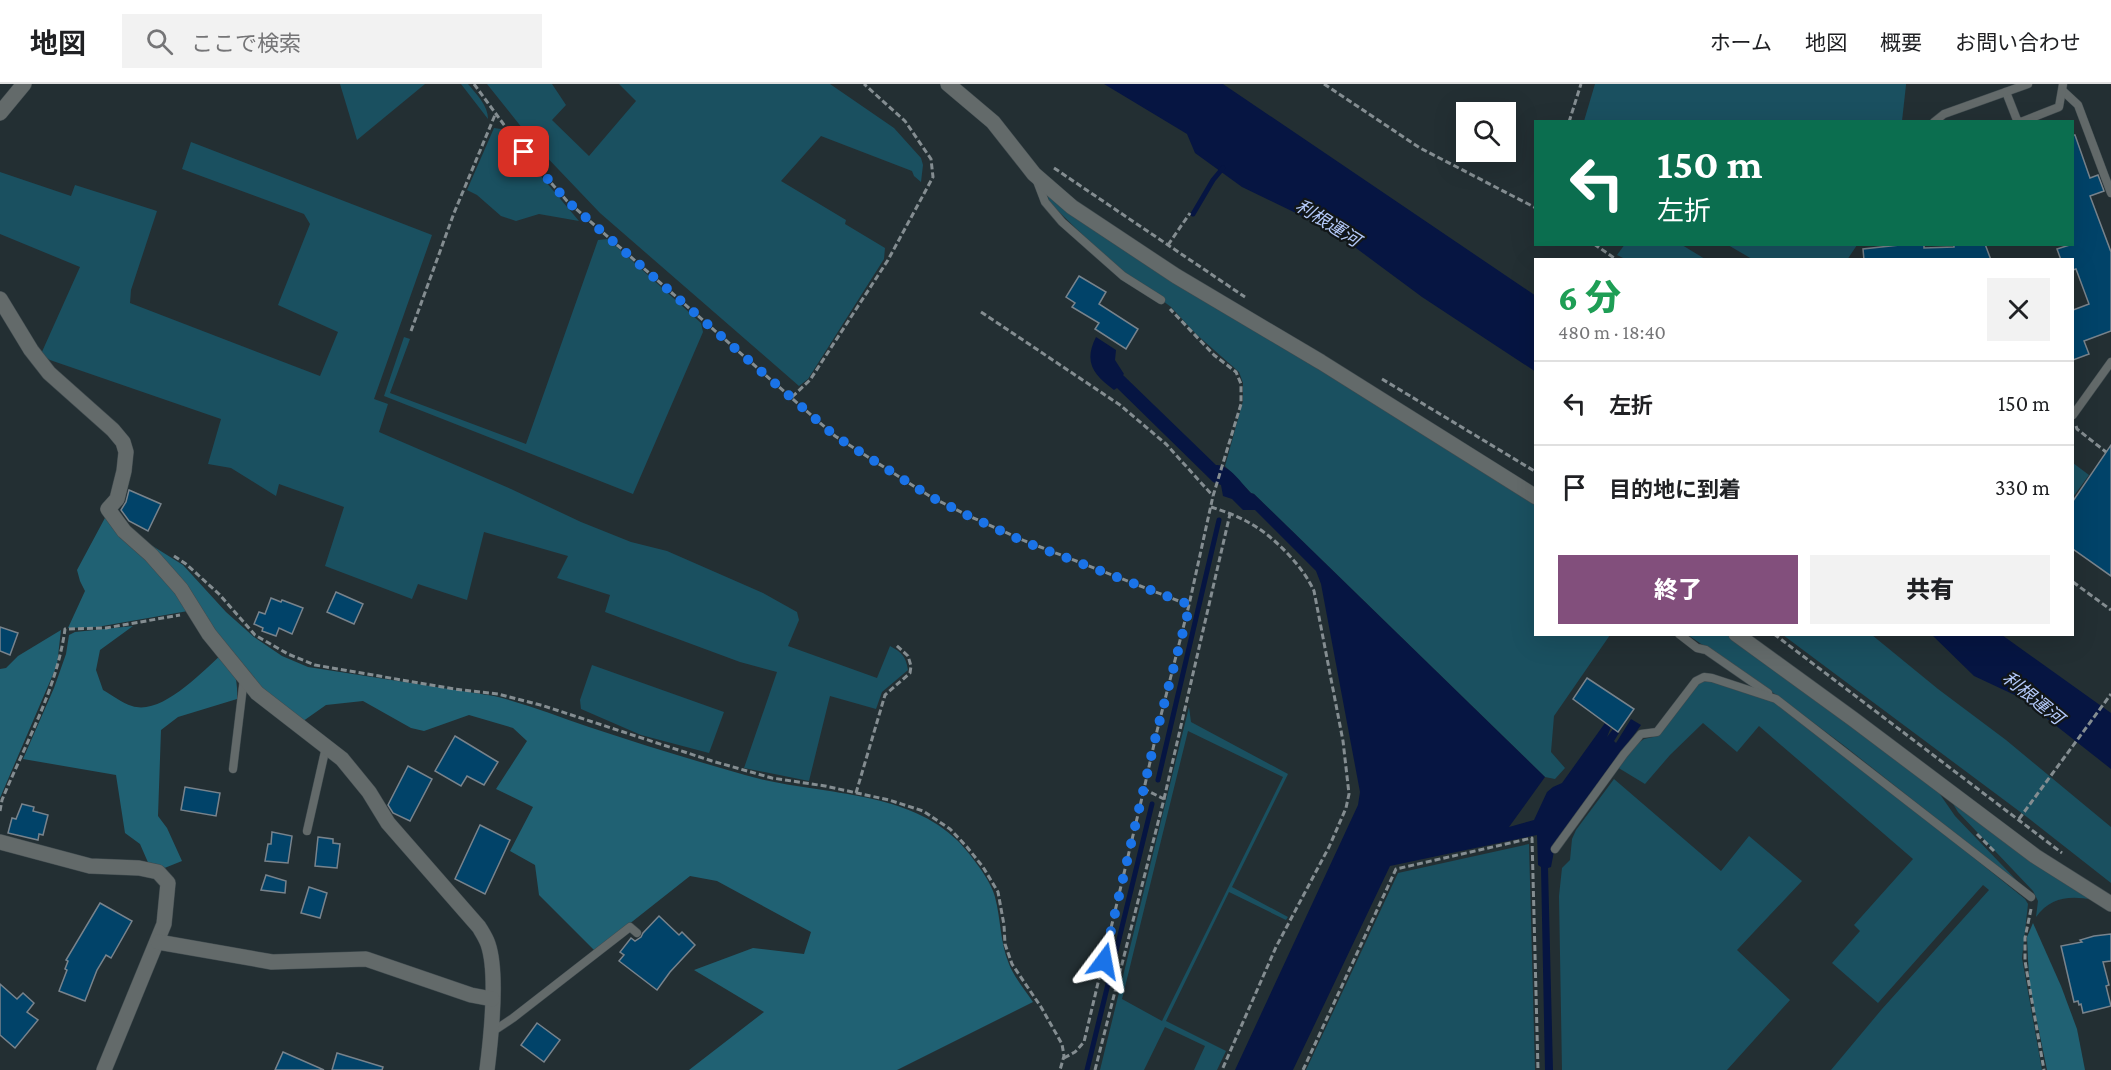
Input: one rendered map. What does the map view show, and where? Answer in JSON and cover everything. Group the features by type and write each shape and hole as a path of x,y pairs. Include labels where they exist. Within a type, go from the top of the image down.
{"street":[{"path":"0,113 24,84"},
{"path":"948,84 993,122 1034,174 1072,207 1137,251 1321,362 1534,496"},
{"path":"0,299 31,350 49,373 123,442 126,452 124,471 117,499 108,509 124,531 151,555 181,589 209,634 257,693 342,759 369,792 388,824 478,927 488,942 491,958 492,999 487,1070"},
{"path":"1739,636 2035,856 2111,904"},
{"path":"0,842 90,866 139,868 158,872 168,883 165,924 104,1070"},
{"path":"158,942 272,962 366,959 471,995 492,999"}],"lane":[{"path":"1936,120 1944,114 2028,84"},
{"path":"2027,120 2055,110 2061,102 2063,88"},
{"path":"2063,88 2078,105 2111,193"},
{"path":"2006,92 2017,120"},
{"path":"1034,174 1046,202 1062,222 1123,276 1161,300"},
{"path":"2074,419 2111,362"},
{"path":"1682,636 1697,648 1706,650 1776,699 2031,897"},
{"path":"233,769 244,676"},
{"path":"1555,849 1624,754 1641,734 1657,732 1696,681 1704,677 1712,678 1776,699"},
{"path":"307,831 326,747"},
{"path":"491,1032 513,1018 630,927 637,933"}],"path":[{"path":"474,84 495,115 567,201 835,436 931,497 1025,542 1190,605"},
{"path":"792,397 810,380 888,260 933,177 930,159 905,121 864,84"},
{"path":"1324,84 1420,148 1534,207"},
{"path":"1570,120 1581,84"},
{"path":"411,331 454,213 495,115"},
{"path":"1045,162 1246,298"},
{"path":"1168,245 1190,213"},
{"path":"1597,246 1614,258"},
{"path":"1064,1058 1075,1052 1084,1042 1157,731 1190,605 1213,496 1240,404 1241,384 1236,372 1214,355 1161,300"},
{"path":"981,312 1120,405 1166,444 1213,496"},
{"path":"1376,376 1534,471"},
{"path":"2074,419 2077,429 2106,452"},
{"path":"1211,507 1249,522 1284,550 1303,571 1314,591 1343,741 1349,794 1346,808 1329,847 1276,947 1222,1070"},
{"path":"1095,1070 1164,799 1230,514"},
{"path":"169,552 219,594 255,635 288,654 315,665 454,689 498,694 762,775 889,800 923,811 950,829 972,853 998,892 1005,944 1012,964 1062,1044 1064,1058 1060,1070"},
{"path":"2074,583 2111,610"},
{"path":"0,811 2,800 54,679 62,652 65,629 106,628 195,612"},
{"path":"1777,636 2065,855"},
{"path":"856,793 885,695 910,673 911,666 908,656 896,645"},
{"path":"2019,819 2111,694"},
{"path":"1144,789 1164,799"},
{"path":"1973,830 1998,855"},
{"path":"1303,1070 1396,869 1532,838 1538,1070"},
{"path":"2031,897 2031,915 2025,938 2025,961 2044,1070"}],"shaded area":[{"path":"340,84 425,84 357,140"},
{"path":"461,84 468,84 478,96 484,104 488,119"},
{"path":"487,84 552,84 566,105 552,120 589,156 636,101 619,84 830,84 894,128 921,158 923,165 921,182 912,171 821,136 781,181 846,220 845,224 885,248 884,259 808,379 799,386 600,213 538,148"},
{"path":"1595,84 1906,84 1902,120 1584,120"},
{"path":"494,128 501,129 579,221 539,214 516,221 501,216 477,195 467,190"},
{"path":"191,142 432,235 374,399 388,404 379,432 581,522 631,542 667,551 763,593 797,612 799,620 788,646 877,678 890,646 902,655 908,670 882,692 876,709 830,696 809,781 744,768 777,672 740,662 605,612 610,595 557,578 568,556 484,532 467,600 418,584 412,599 325,566 344,507 279,484 276,496 231,468 208,464 221,419 50,360 41,354 80,267 0,234 0,172 71,196 75,185 157,211 131,290 130,303 320,376 338,332 278,305 310,224 304,214 182,169"},
{"path":"1046,192 1345,384 1534,502 1534,636 1609,636 1554,716 1551,752 1565,768 1555,779 1545,777 1225,466 1243,401 1243,383 1239,372 1196,334 1171,307 1119,268 1050,203"},
{"path":"608,239 701,323 703,332 633,494 384,396 404,337 410,339 390,393 526,444 598,240"},
{"path":"1624,246 1684,246 1703,258 1623,258 1617,255"},
{"path":"1730,246 1856,246 1848,258 1750,258"},
{"path":"2074,464 2089,475 2074,496"},
{"path":"106,516 151,561 188,611 97,627 68,628 85,591 77,570"},
{"path":"127,530 183,565 226,612 254,637 282,656 308,667 494,696 745,775 885,802 912,811 936,824 958,841 989,883 995,897 1009,964 1033,1002 897,1070 689,1070 764,1012 694,970 753,948 804,954 811,932 717,881 690,876 595,951 539,895 535,865 510,851 533,807 496,789 527,741 513,728 469,715 424,731 411,728 363,701 326,705 299,724 270,700"},
{"path":"133,626 100,650 96,670 103,690 121,701 132,706 143,707 168,699 222,654 233,670 237,686 237,699 178,717 161,730 158,816 167,828 182,861 162,869 150,867 140,844 125,833 116,775 23,759 54,688 66,654 69,635 75,632"},
{"path":"61,630 57,665 0,798 0,669 6,668 18,656"},
{"path":"1689,636 1729,636 1765,660 1937,790 1955,816 2022,886 1842,744 1775,694"},
{"path":"1784,636 1873,636 2006,740 2111,827 2111,883 2027,817"},
{"path":"592,665 724,712 709,753 641,735 581,709 580,700"},
{"path":"1703,681 1774,702 1860,766 2025,899 2028,904 2022,958 2042,1070 1831,1070 1882,1009 1989,890 1983,885 1878,1003 1832,963 1860,931 1854,925 1913,859 1759,726 1737,752 1703,723 1670,755 1645,784 1617,767 1633,747 1644,739 1658,736 1698,682"},
{"path":"1189,707 1191,722 1288,774 1232,887 1288,917 1286,920 1229,892 1166,1021 1226,1051 1217,1070 1194,1070 1205,1046 1165,1027 1144,1070 1100,1070","holes":["1188,731 1283,777 1162,1021 1122,999"]},
{"path":"1614,779 1721,871 1749,836 1802,881 1737,950 1790,1000 1727,1070 1562,1070 1559,896 1562,868 1570,860 1572,839 1576,830"},
{"path":"1950,799 2093,900 2062,899 2048,905 2036,917 2038,901 2033,891 1958,812"},
{"path":"1529,844 1535,1070 1306,1070 1398,873"},
{"path":"2033,923 2077,1029 2085,1070 2047,1070 2030,987 2027,937"}],"water":[{"name":"利根運河","path":"1104,84 1223,84 1534,295 1534,371 1422,297 1333,231 1242,187 1195,153 1187,134"},
{"path":"1096,337 1116,350 1115,360 1123,375 1216,465 1226,468 1235,475 1545,777 1509,827 1534,820 1547,792 1562,783 1605,723 1611,727 1607,737 1613,729 1619,733 1614,741 1616,743 1631,719 1641,725 1555,846 1551,867 1548,868 1553,1070 1545,1070 1541,867 1538,865 1537,835 1390,866 1293,1070 1235,1070 1358,805 1360,792 1321,584 1316,571 1255,510 1243,510 1232,499 1223,496 1221,485 1213,482 1117,388 1114,390 1101,379 1091,361 1092,346"},
{"name":"利根運河","path":"1933,636 2003,636 2111,713 2111,769 2021,698 1974,676"}],"building":[{"path":"2075,135 2090,178 2098,175 2104,191 2090,196 2111,252 2111,331 2084,341 2089,354 2074,360 2074,310 2089,304 2076,269 2074,270 2074,258 2060,258 2057,249 2074,246"},
{"path":"1891,246 1924,246 1924,248 1986,246 1990,258 1864,258 1863,249"},
{"path":"1079,276 1106,292 1099,304 1138,329 1126,349 1095,329 1099,323 1072,307 1075,303 1066,297"},
{"path":"2111,445 2111,576 2074,550 2074,500"},
{"path":"129,490 161,504 148,531 129,521 121,510"},
{"path":"336,592 363,604 354,624 327,612"},
{"path":"271,598 303,608 292,634 279,628 276,636 262,631 263,628 254,624 259,612 265,614"},
{"path":"0,627 18,633 10,655 0,651"},
{"path":"1587,678 1634,709 1618,732 1573,699"},
{"path":"455,736 498,762 484,785 467,776 461,786 435,771"},
{"path":"408,766 432,779 410,821 393,813 388,805"},
{"path":"185,787 220,793 216,816 181,810"},
{"path":"22,804 34,807 33,811 48,815 43,835 39,834 38,840 8,833 12,818 16,819"},
{"path":"480,825 510,840 485,894 455,879"},
{"path":"272,832 292,836 288,863 265,861 268,844 271,844"},
{"path":"318,837 333,839 333,843 340,844 337,868 315,866"},
{"path":"266,875 286,881 285,893 261,890"},
{"path":"309,887 327,893 320,918 301,913"},
{"path":"100,903 132,921 111,958 106,955 97,970 85,1001 59,991 67,970 65,969 68,961 66,960"},
{"path":"659,916 679,935 682,932 695,945 657,990 619,961 624,955 620,952 631,938 635,941 641,937"},
{"path":"2111,934 2111,961 2103,962 2111,1006 2083,1013 2081,1004 2079,1005 2078,1001 2074,1002 2061,946 2082,942 2080,940 2094,936"},
{"path":"0,984 17,999 23,993 34,1003 27,1012 38,1020 15,1048 0,1035"},
{"path":"537,1023 560,1040 544,1062 521,1045"},
{"path":"283,1052 324,1070 275,1070"},
{"path":"337,1053 383,1067 382,1070 332,1070"}],"waterway":[{"path":"1193,214 1213,180 1223,168"},
{"path":"1158,780 1219,520"},
{"path":"1087,1070 1152,804"}],"route":[{"path":"524,152 567,201 835,436 931,497 969,516 1025,542 1190,605 1157,731 1104,961"}]}
